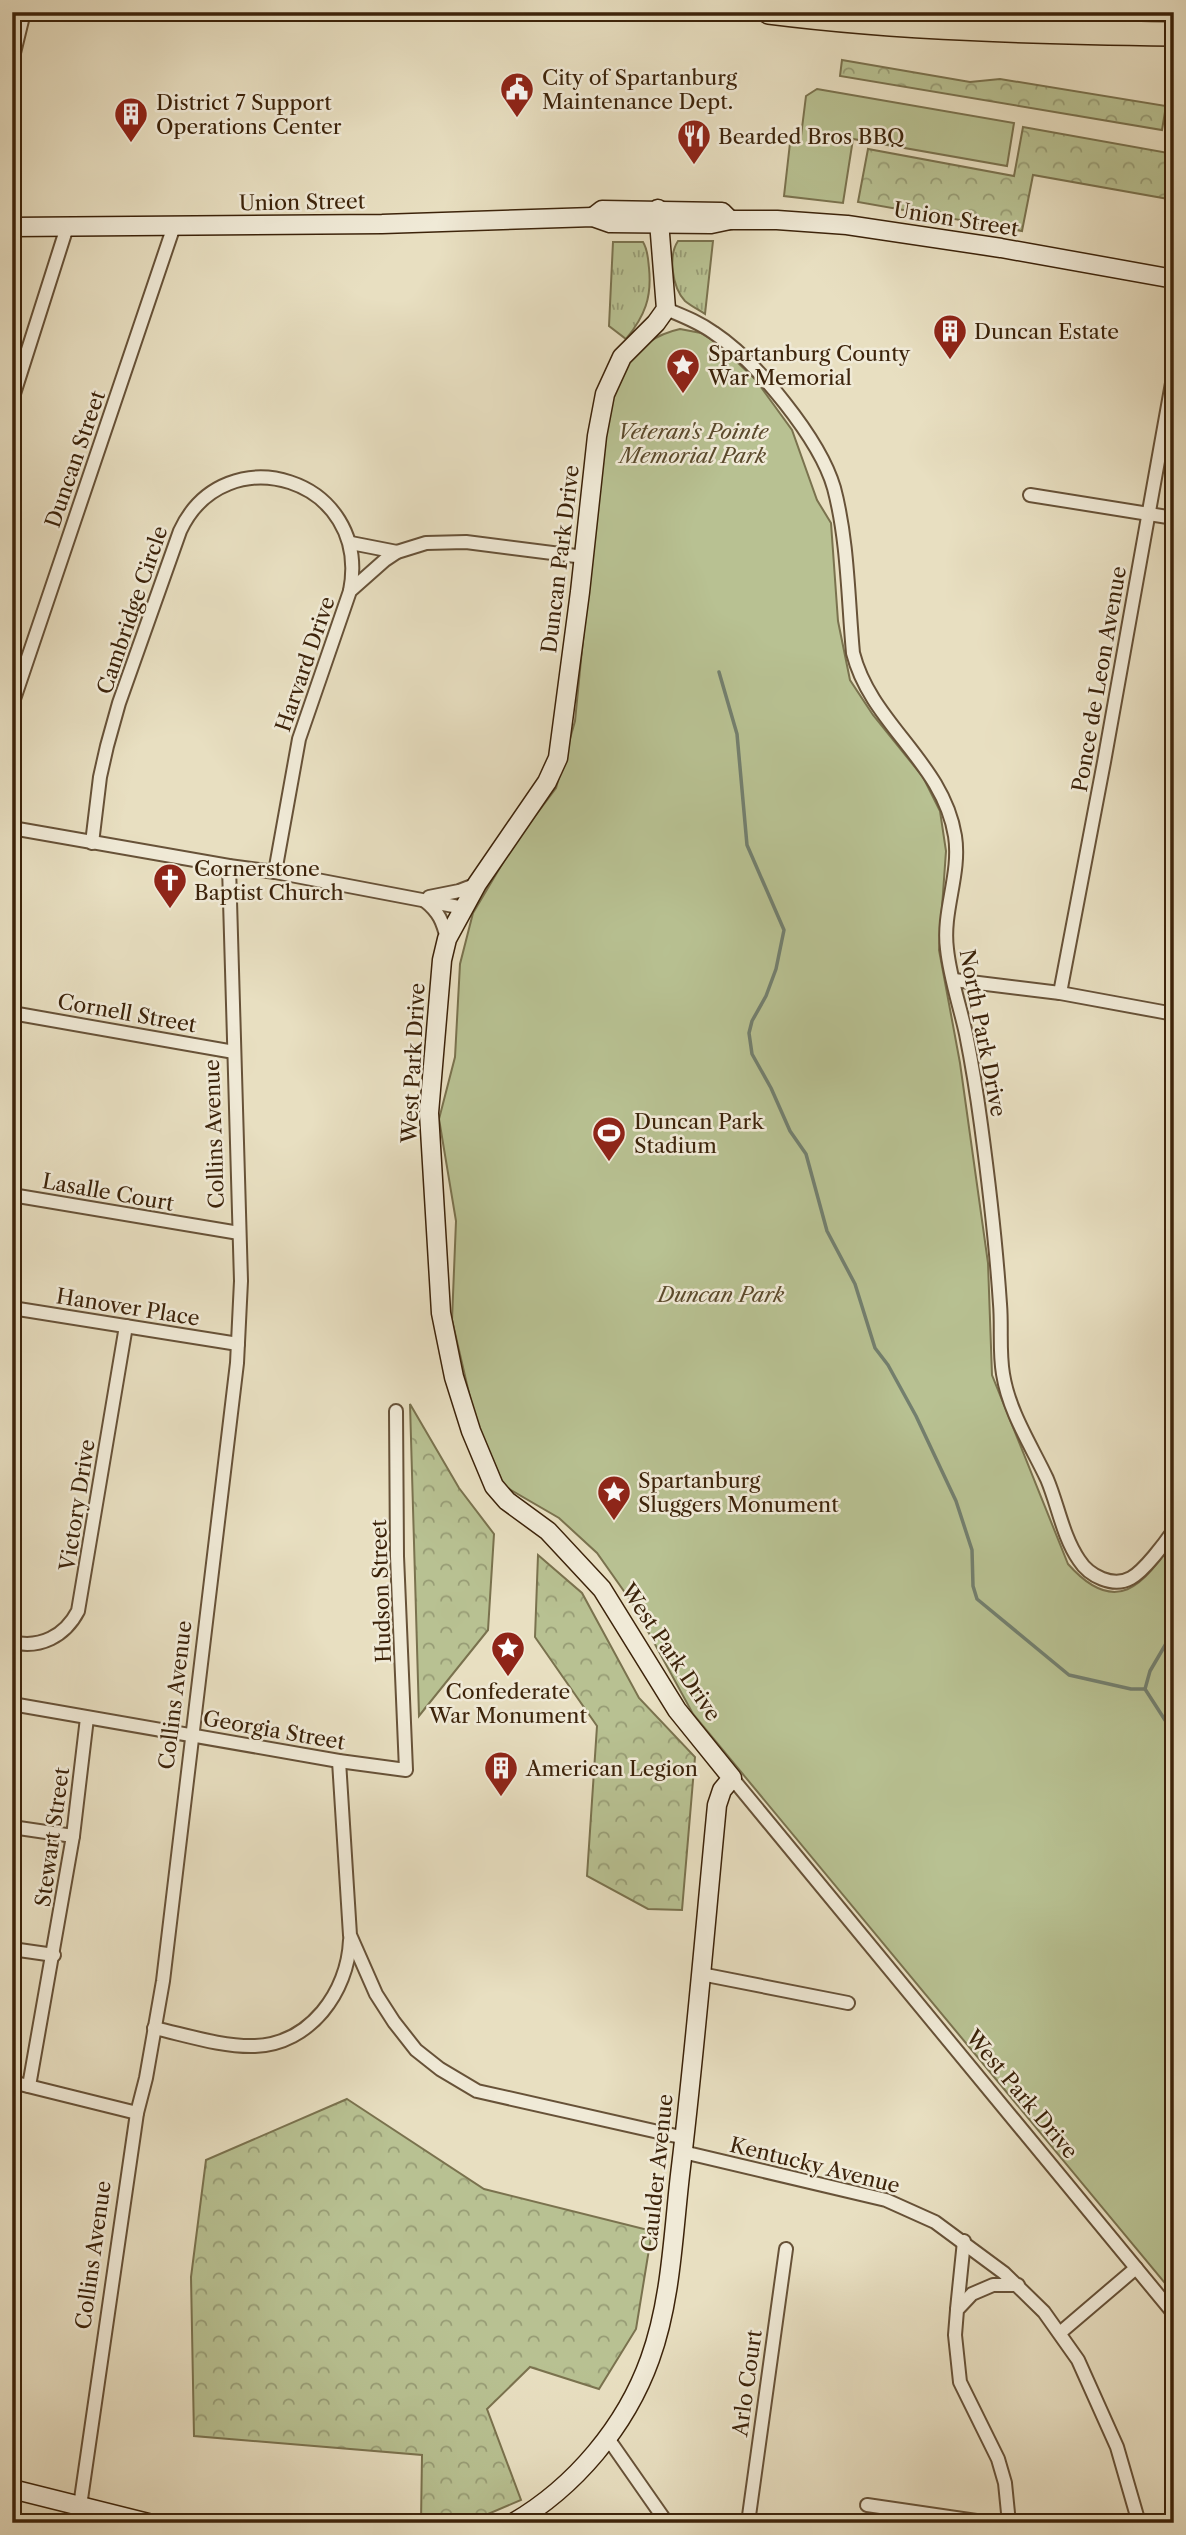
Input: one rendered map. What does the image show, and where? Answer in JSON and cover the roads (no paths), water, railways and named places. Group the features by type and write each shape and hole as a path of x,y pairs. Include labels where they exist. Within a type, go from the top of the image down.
{"highway":[{"path":"769,12 941,26 1057,22 1174,34"}],"street":[{"path":"12,61 24,12"},
{"name":"Union Street","path":"12,227 382,224 593,217 602,210 660,217 722,212 730,220 777,220 911,234 1174,279"},
{"path":"660,217 666,309"},
{"name":"Duncan Street","path":"12,705 174,226"},
{"path":"12,400 67,227"},
{"name":"Duncan Park Drive","path":"464,908 477,884 547,782 558,758 597,436 609,381 622,357 666,309"},
{"name":"North Park Drive","path":"666,309 691,319 716,334 759,373 779,396 826,467 834,489 843,539 853,653 857,670 873,701 934,779 951,817 956,838 956,859 946,929 949,964 967,1035 987,1171 1001,1307 1001,1359 1011,1404 1052,1492 1073,1550 1090,1573 1116,1582 1128,1580 1138,1573 1174,1530"},
{"name":"Ponce de Leon Avenue","path":"1060,993 1174,372"},
{"name":"Cambridge Circle","path":"92,843 100,777 120,703 180,531 195,506 218,488 247,479 292,482 319,497 346,530 351,544 353,569 350,591"},
{"path":"1030,495 1174,518"},
{"name":"Harvard Drive","path":"275,872 299,739 350,591 373,569 397,552 426,542 466,542 584,557"},
{"path":"351,544 397,552"},
{"path":"12,828 422,898 464,908"},
{"name":"Collins Avenue","path":"79,2515 137,2113 163,1981 239,1344 239,1233 229,866"},
{"path":"422,898 459,891 477,884"},
{"path":"422,898 437,911 443,921 447,939"},
{"name":"West Park Drive","path":"464,908 447,939 439,981 429,1126 441,1313 454,1377 471,1431 490,1477 499,1494 548,1531 602,1589 677,1710 1174,2314"},
{"path":"954,980 1060,993 1174,1014"},
{"name":"Cornell Street","path":"12,1013 234,1052"},
{"name":"Lasalle Court","path":"12,1195 239,1233"},
{"name":"Hanover Place","path":"12,1308 239,1344"},
{"name":"Victory Drive","path":"12,1642 36,1644 51,1639 70,1625 78,1611 126,1326"},
{"name":"Hudson Street","path":"396,1411 397,1556 406,1770"},
{"name":"Georgia Street","path":"12,1704 339,1761 406,1770"},
{"name":"Stewart Street","path":"29,2086 73,1836 87,1718"},
{"path":"154,2028 238,2045 270,2044 307,2027 323,2012 335,1995 349,1956 350,1935 339,1761"},
{"name":"Caulder Avenue","path":"513,2523 561,2488 607,2437 640,2383 657,2336 667,2286 684,2145 717,1805 722,1790 732,1778"},
{"path":"12,1827 73,1836"},
{"name":"Kentucky Avenue","path":"350,1935 376,1994 408,2041 429,2061 465,2085 886,2200 935,2222 964,2241 1018,2285 1061,2332 1078,2360 1116,2448 1139,2523"},
{"path":"12,1949 54,1955"},
{"path":"701,1974 848,2003"},
{"path":"12,2082 137,2113"},
{"path":"964,2241 955,2351 960,2382 998,2459 1005,2483 1009,2523"},
{"name":"Arlo Court","path":"748,2523 786,2249"},
{"path":"1061,2332 1136,2268"},
{"path":"957,2310 981,2288 1018,2285"},
{"path":"607,2437 667,2523"},
{"path":"12,2489 79,2515 148,2523"},
{"path":"867,2505 990,2523"}],"waterway":[{"path":"719,672 737,734 747,845 784,930 776,969 766,996 752,1021 749,1033 752,1054 790,1131 806,1154 827,1231 855,1284 875,1348 888,1365 916,1416 956,1501 972,1550 973,1586 977,1599 1069,1675 1131,1689 1145,1689"},
{"path":"1174,1630 1150,1671 1145,1689 1174,1734"}],"place":[{"name":"City of Spartanburg Maintenance Dept.","path":"517,119"},
{"name":"District 7 Support Operations Center","path":"131,144"},
{"name":"Bearded Bros BBQ","path":"694,166"},
{"name":"Duncan Estate","path":"950,361"},
{"name":"Spartanburg County War Memorial","path":"683,395"},
{"name":"Cornerstone Baptist Church","path":"170,910"},
{"name":"Duncan Park Stadium","path":"609,1163"},
{"name":"Spartanburg Sluggers Monument","path":"614,1522"},
{"name":"Confederate War Monument","path":"508,1678"},
{"name":"American Legion","path":"501,1798"}],"park label":[{"name":"Veteran's Pointe Memorial Park","path":"693,443"},
{"name":"Duncan Park","path":"721,1294"}]}
